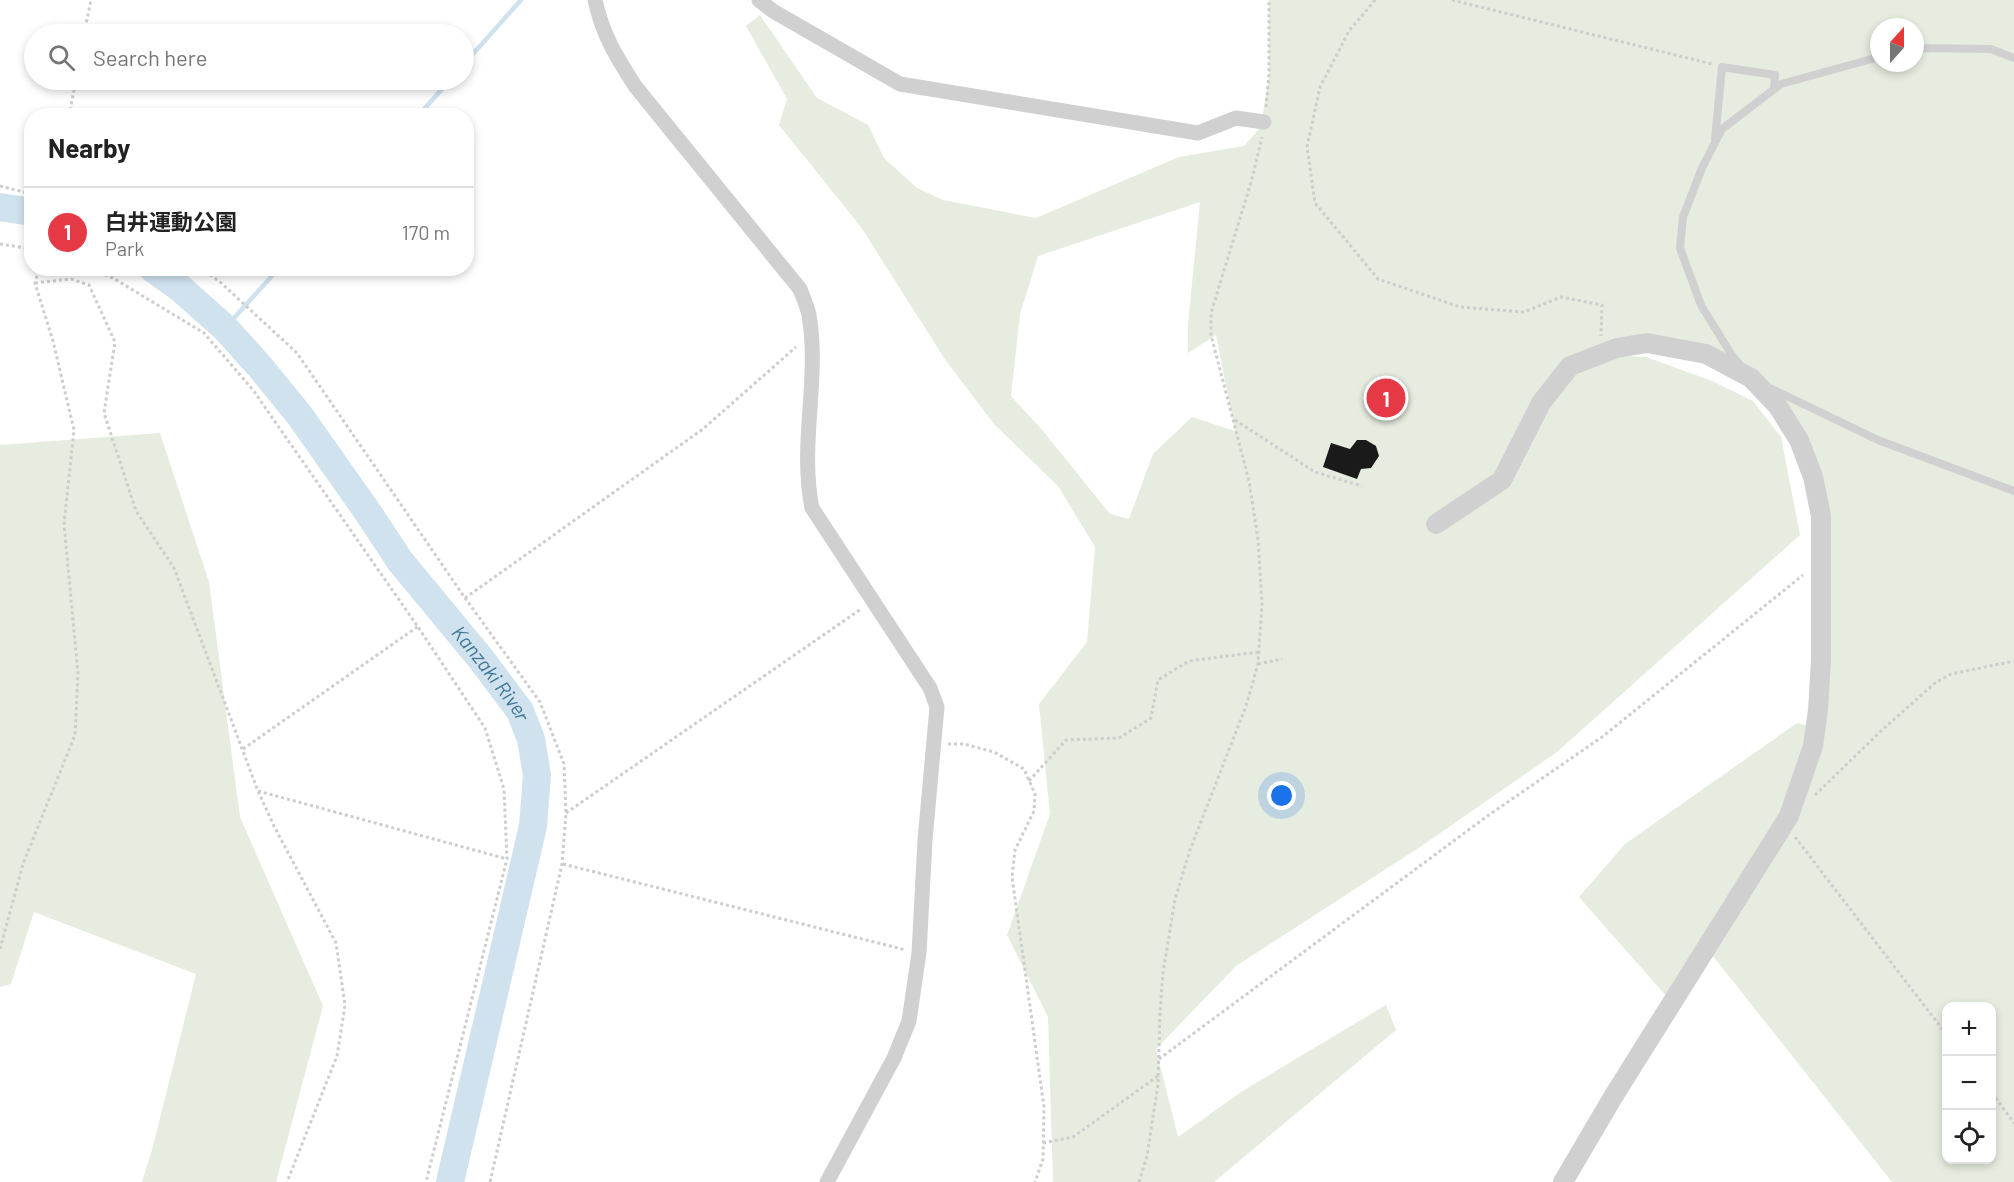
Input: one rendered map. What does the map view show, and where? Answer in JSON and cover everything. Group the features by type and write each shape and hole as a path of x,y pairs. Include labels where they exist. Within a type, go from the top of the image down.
{"street":[{"path":"595,0 601,26 612,50 635,86 800,289 808,314 811,344 807,484 812,508 930,688 938,707 925,840 919,953 909,1021 894,1058 827,1182"},
{"path":"759,0 773,11 900,84 1198,133 1236,118 1264,122"},
{"path":"1436,524 1502,480 1541,403 1570,366 1617,348 1647,343 1706,354 1751,378 1777,405 1799,440 1813,477 1821,516 1821,660 1818,710 1813,746 1790,816 1625,1078 1563,1182"}],"lane":[{"path":"1924,48 1991,49 2014,58"},
{"path":"1870,59 1781,84 1722,129 1702,168 1683,217 1680,249 1701,305 1731,354 1751,378 1878,440 2014,491"},
{"path":"1714,143 1722,67 1775,75 1774,88"}],"path":[{"path":"86,24 91,0"},
{"path":"1139,1182 1148,1156 1158,1076 1163,973 1175,899 1190,850 1246,706 1258,664 1262,604 1258,539 1249,480 1211,335 1211,313 1252,179 1264,122 1269,75 1269,0"},
{"path":"1375,0 1349,32 1320,87 1307,147 1315,203 1378,279 1460,307 1524,312 1561,297 1602,305 1601,336"},
{"path":"1452,0 1722,67"},
{"path":"71,108 74,90"},
{"path":"0,186 24,192"},
{"path":"0,244 24,248"},
{"path":"0,949 23,864 75,735 78,674 64,524 74,430 53,341 35,283 37,276"},
{"path":"108,276 204,333 253,390 419,626 485,728 504,789 507,859 426,1182"},
{"path":"211,276 297,353 465,598 540,702 564,764 566,813 562,864 490,1182"},
{"path":"35,283 70,279 88,285 102,312 115,342 104,413 136,511 174,568 258,791 336,943 345,1005 337,1056 287,1182"},
{"path":"465,598 703,429 796,347"},
{"path":"1234,419 1316,472 1362,486"},
{"path":"1159,1060 1486,817 1602,737 1821,561"},
{"path":"566,813 873,601"},
{"path":"243,749 419,626"},
{"path":"1029,781 1066,740 1119,738 1151,718 1158,680 1189,661 1258,652"},
{"path":"1258,664 1282,659"},
{"path":"1810,800 1882,730 1935,683 1951,674 2014,661"},
{"path":"934,744 964,744 994,752 1024,769 1035,794 1034,811 1015,850 1012,877 1044,1107 1043,1159 1035,1182"},
{"path":"258,791 507,859"},
{"path":"1785,824 1942,1028"},
{"path":"562,864 919,953"},
{"path":"1043,1143 1073,1137 1158,1076"},
{"path":"1996,1098 2014,1123"}],"shaded area":[{"path":"1269,0 2014,0 2014,1182 1892,1182 1713,956 1667,997 1579,897 1625,844 1797,723 1815,728 1813,477 1751,378 1647,343 1602,355 1646,357 1712,381 1753,401 1781,437 1800,535 1557,752 1420,847 1236,966 1156,1049 1178,1137 1241,1092 1386,1005 1396,1030 1214,1182 1053,1182 1048,1017 1007,935 1050,814 1039,704 1087,642 1095,547 1058,486 994,424 946,361 861,227 779,125 787,99 746,26 760,15 817,98 868,125 884,158 917,188 943,200 1036,218 1179,157 1244,146 1261,127 1269,75","holes":["1200,202 1188,325 1188,353 1216,335 1235,431 1192,417 1153,454 1129,519 1110,514 1043,431 1011,396 1020,314 1038,256"]},
{"path":"160,433 209,582 240,817 323,1006 276,1182 142,1182 196,974 34,912 11,984 0,987 0,445"}],"building":[{"path":"1357,440 1366,440 1376,446 1379,456 1371,468 1361,469 1357,479 1323,467 1331,443 1350,449"}],"waterway":[{"path":"474,53 521,0"},
{"path":"425,108 441,90"},
{"name":"Kanzaki River","path":"0,207 24,211"},
{"name":"Kanzaki River","path":"163,276 225,328 300,416 400,561 481,659 520,711 531,739 537,775 533,826 450,1182"},
{"path":"225,328 272,276"}],"place":[{"name":"白井運動公園","path":"1386,398"}]}
